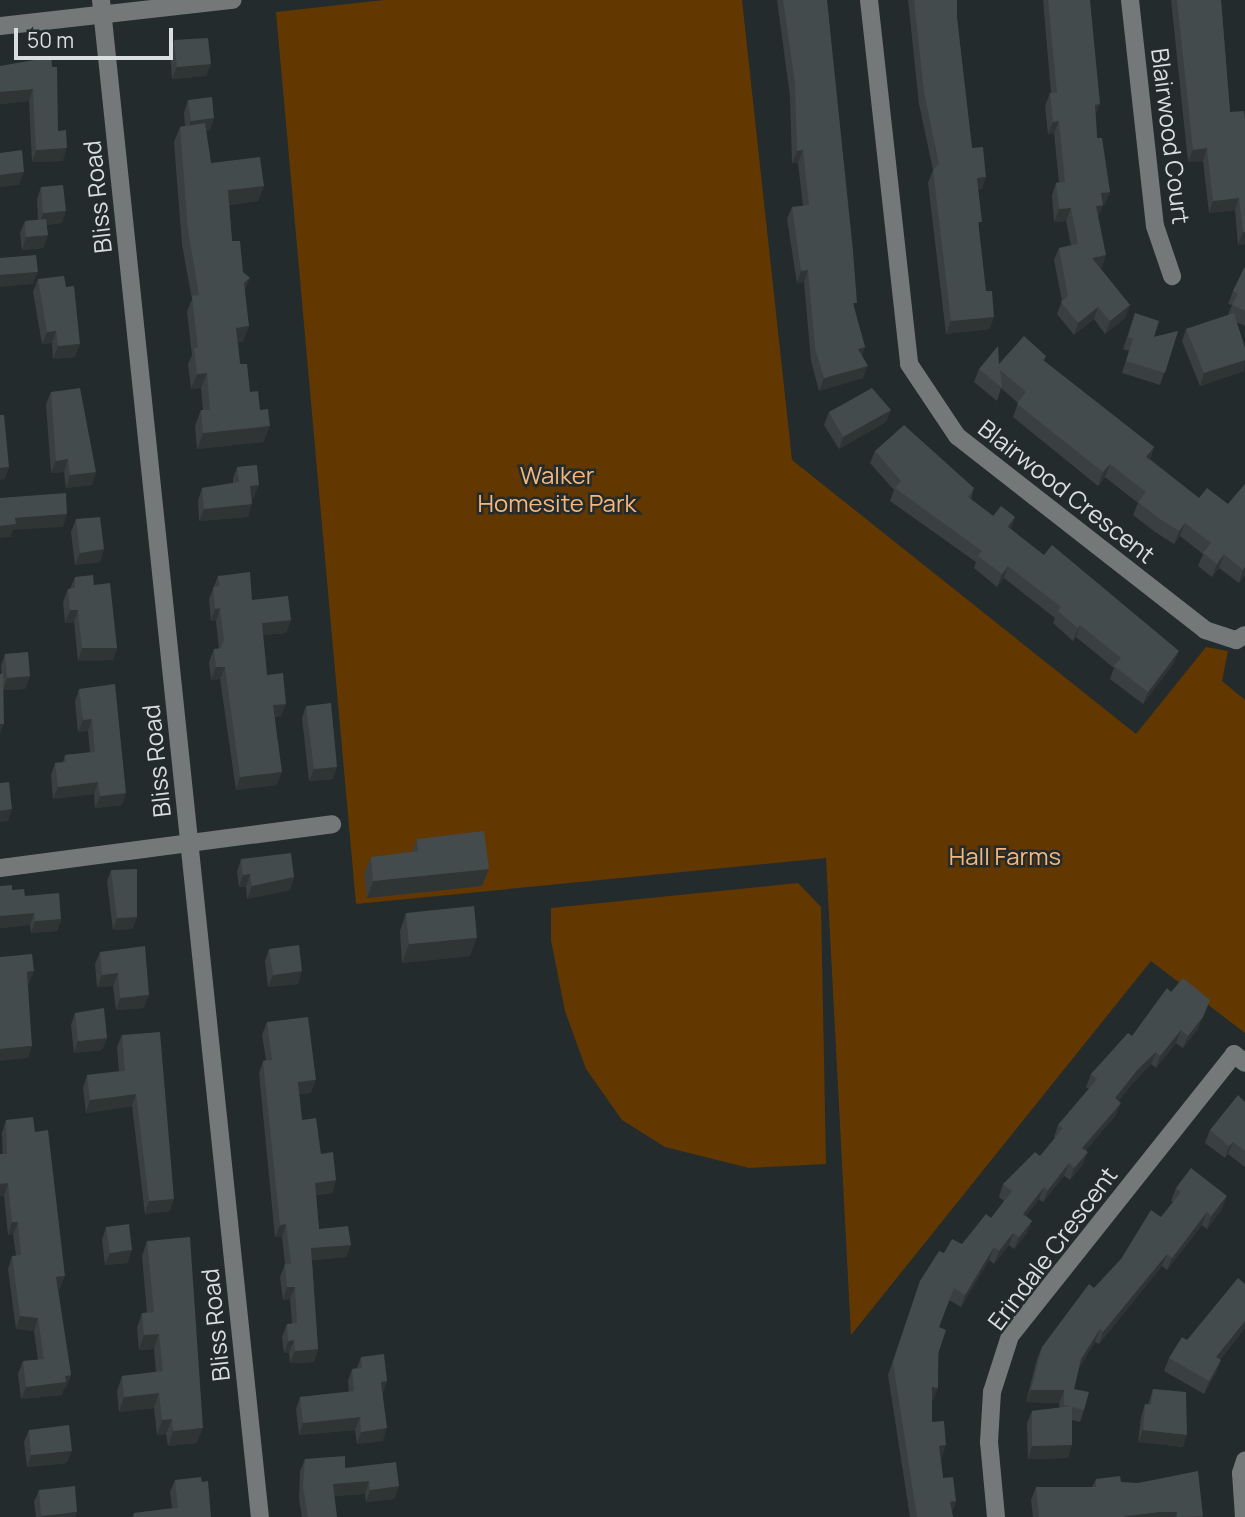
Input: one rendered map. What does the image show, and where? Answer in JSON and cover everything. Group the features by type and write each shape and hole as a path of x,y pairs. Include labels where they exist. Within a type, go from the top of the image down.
{"street":[{"path":"0,26 102,7 233,0"},
{"name":"Blairwood Crescent","path":"869,0 909,364 957,436 1205,630 1236,640 1245,635"},
{"name":"Blairwood Court","path":"1130,0 1155,226 1172,276"},
{"name":"Bliss Road","path":"102,7 260,1517"},
{"path":"0,868 189,846 212,838 332,824"},
{"name":"Erindale Crescent","path":"996,1517 989,1442 992,1391 1010,1336 1234,1054 1245,1063"},
{"path":"1244,1517 1241,1473 1245,1461"}],"green space":[{"name":"Walker Homesite Park","path":"384,0 742,0 792,460 1136,734 1206,647 1228,651 1222,681 1245,700 1245,1033 1151,961 851,1335 826,858 356,904 276,12"},
{"path":"798,883 821,907 826,1164 749,1168 665,1147 622,1120 586,1069 565,1011 551,940 551,908"}],"building":[{"path":"783,0 827,0 853,251 857,303 853,303 865,347 858,349 868,366 824,378 815,348 808,270 801,271 792,207 809,205 803,150 797,151 795,83"},
{"path":"914,0 957,0 972,148 983,147 986,177 977,178 982,222 978,222 986,291 992,291 994,317 951,321 933,170 939,164 924,92"},
{"path":"1048,0 1090,0 1100,104 1095,105 1097,138 1102,138 1110,192 1101,193 1103,205 1096,206 1106,255 1092,258 1130,305 1110,321 1098,307 1078,323 1061,302 1068,296 1059,248 1078,244 1071,208 1059,209 1056,183 1065,182 1059,121 1053,122 1050,93 1057,93"},
{"path":"1177,0 1221,0 1230,112 1244,111 1245,119 1245,232 1239,198 1213,201 1207,148 1193,150"},
{"path":"208,38 211,64 177,67 174,40"},
{"path":"51,57 52,67 57,67 58,131 66,130 67,148 36,150 33,89 0,92 0,66"},
{"path":"212,97 214,118 191,121 188,100"},
{"path":"205,123 211,163 260,157 264,186 228,190 232,241 240,241 243,272 250,278 244,283 249,326 236,328 240,364 247,364 250,392 258,391 260,410 268,409 270,426 203,433 201,410 210,410 207,373 197,374 194,348 198,348 192,296 199,295 188,230 180,127"},
{"path":"22,150 24,172 0,175 0,153"},
{"path":"63,185 66,211 43,213 41,187"},
{"path":"46,219 48,235 26,237 25,221"},
{"path":"36,255 38,272 0,275 0,258"},
{"path":"1244,268 1245,311 1232,305 1238,294 1233,291"},
{"path":"64,276 66,287 74,286 80,344 58,346 56,331 47,332 38,279"},
{"path":"1135,313 1159,321 1154,337 1178,331 1165,373 1126,361 1133,339 1128,337"},
{"path":"1234,313 1245,348 1245,360 1204,373 1186,329"},
{"path":"1024,336 1046,356 1043,360 1154,447 1146,457 1199,498 1207,488 1228,504 1245,484 1243,570 1224,554 1217,564 1203,553 1211,543 1185,523 1179,531 1160,519 1138,502 1146,492 1110,464 1103,472 1017,404 1026,392 1000,370 1002,388 979,369 998,346 999,364"},
{"path":"80,388 96,472 70,475 68,459 56,461 51,392"},
{"path":"872,388 891,410 843,437 829,412"},
{"path":"0,415 4,415 9,467 0,468"},
{"path":"904,425 974,488 968,497 993,516 1001,506 1015,517 1008,527 1044,555 1052,545 1179,651 1148,692 1114,666 1121,658 1058,611 1061,607 1008,566 1002,574 978,556 982,551 895,488 901,481 875,451"},
{"path":"257,465 259,485 250,486 252,504 204,509 202,488 239,482 237,467"},
{"path":"66,493 67,514 15,518 16,524 0,526 0,498"},
{"path":"100,517 104,549 80,553 76,519"},
{"path":"250,572 252,600 288,596 291,620 262,623 267,675 283,673 286,704 273,705 282,772 240,777 225,667 216,667 214,649 221,648 224,640 220,608 215,609 213,587 219,586 218,576"},
{"path":"93,575 94,585 110,583 117,648 82,648 78,610 70,610 68,589 75,588 75,577"},
{"path":"28,652 30,676 7,678 5,654"},
{"path":"3,673 4,724 0,724 0,674"},
{"path":"115,684 126,793 100,796 98,782 58,787 55,763 66,762 65,755 95,752 92,719 83,720 79,689"},
{"path":"331,703 337,767 314,769 306,706"},
{"path":"9,782 12,809 0,811 0,783"},
{"path":"484,831 489,869 373,881 371,857 418,851 417,839"},
{"path":"291,853 294,877 252,886 250,874 243,875 241,859"},
{"path":"137,869 137,917 117,918 111,870"},
{"path":"12,885 12,890 24,889 25,896 59,893 61,919 35,921 34,913 0,916 0,886"},
{"path":"474,906 477,938 409,944 406,913"},
{"path":"299,945 302,971 273,975 269,949"},
{"path":"145,946 149,995 120,998 118,973 102,975 100,952"},
{"path":"32,954 34,971 27,972 32,1046 0,1049 0,957"},
{"path":"1183,978 1210,1000 1203,1017 1188,1036 1181,1030 1160,1056 1156,1052 1138,1069 1115,1098 1121,1103 1082,1148 1088,1152 1074,1168 1069,1163 1048,1190 1044,1187 1023,1214 1032,1221 1019,1237 1013,1233 999,1251 994,1247 965,1295 954,1288 939,1327 946,1330 938,1354 938,1388 932,1387 932,1422 944,1421 946,1445 939,1446 943,1478 953,1477 956,1501 950,1502 953,1517 917,1517 893,1362 920,1281 939,1251 944,1253 952,1239 962,1244 986,1214 991,1218 1012,1191 1003,1184 1035,1152 1040,1156 1063,1128 1058,1125 1097,1079 1091,1074 1128,1033 1132,1036 1167,988 1171,992"},
{"path":"104,1008 107,1038 78,1041 75,1013"},
{"path":"308,1017 316,1080 298,1082 302,1120 316,1118 321,1154 333,1152 336,1180 315,1183 319,1229 348,1226 351,1245 311,1248 318,1349 295,1351 294,1340 288,1341 287,1324 297,1323 295,1287 287,1287 285,1264 291,1264 286,1224 280,1225 263,1061 272,1060 267,1022"},
{"path":"160,1032 174,1199 149,1201 136,1094 90,1100 87,1075 125,1071 122,1035"},
{"path":"1238,1095 1245,1102 1245,1151 1233,1142 1229,1146 1210,1130"},
{"path":"33,1117 35,1132 48,1130 65,1276 56,1277 71,1375 65,1376 66,1382 26,1387 23,1361 44,1359 38,1318 20,1316 12,1256 21,1255 18,1222 12,1222 8,1183 0,1184 0,1154 7,1154 6,1120"},
{"path":"1191,1168 1227,1196 1211,1216 1207,1212 1172,1258 1167,1254 1103,1332 1100,1329 1081,1359 1074,1389 1089,1392 1084,1410 1072,1407 1072,1445 1032,1446 1032,1411 1071,1406 1064,1405 1064,1390 1031,1390 1042,1347 1089,1284 1094,1288 1121,1259 1151,1210 1161,1217 1181,1192 1176,1188"},
{"path":"129,1224 132,1250 110,1253 106,1227"},
{"path":"190,1237 203,1428 173,1431 172,1419 162,1420 159,1393 124,1397 122,1376 163,1371 159,1334 144,1335 142,1313 154,1312 147,1241"},
{"path":"1238,1278 1245,1284 1245,1321 1216,1357 1221,1360 1209,1381 1169,1358 1182,1337 1187,1340"},
{"path":"384,1354 387,1381 381,1382 387,1428 361,1432 360,1417 303,1423 300,1397 354,1391 352,1369 362,1368 361,1357"},
{"path":"1153,1389 1186,1392 1187,1435 1143,1430 1145,1404 1151,1405"},
{"path":"69,1425 72,1451 31,1455 29,1430"},
{"path":"345,1456 345,1468 396,1462 399,1486 370,1490 369,1481 333,1484 337,1517 308,1517 303,1486 305,1459"},
{"path":"1198,1471 1203,1516 1177,1517 1177,1512 1159,1512 1124,1517 1039,1517 1036,1487 1096,1487 1096,1479 1120,1476 1121,1482 1138,1483"},
{"path":"201,1477 202,1482 208,1481 211,1517 134,1517 134,1513 178,1508 175,1480"},
{"path":"75,1486 77,1512 41,1516 39,1490"}],"park label":[{"name":"Hall Farms","path":"1005,856"}]}
